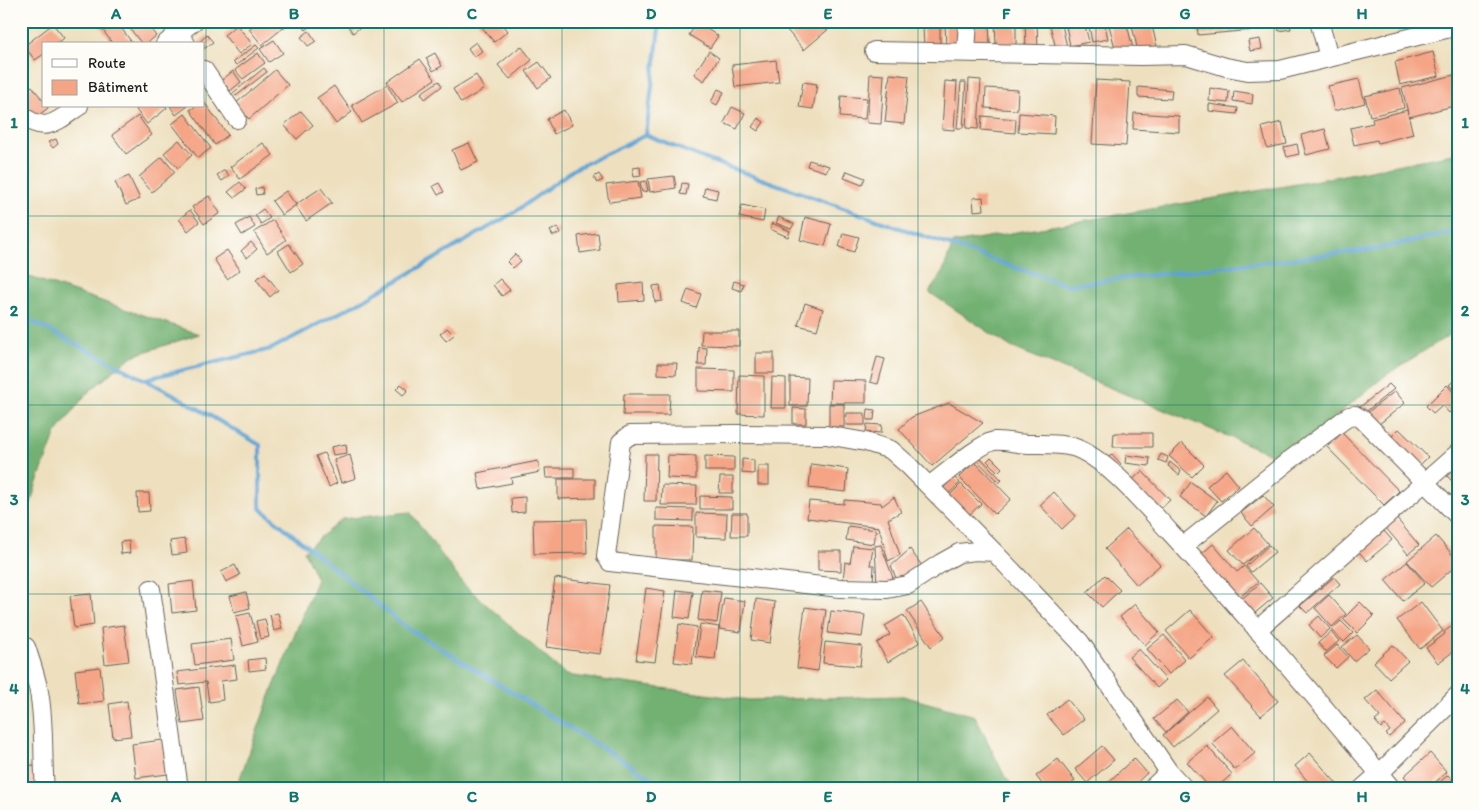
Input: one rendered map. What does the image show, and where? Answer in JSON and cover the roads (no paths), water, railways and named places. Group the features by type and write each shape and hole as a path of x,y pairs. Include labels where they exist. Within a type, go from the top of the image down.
{"street":[{"path":"175,36 194,21"},
{"path":"966,52 968,21"},
{"path":"1319,21 1329,57"},
{"path":"874,51 1141,56 1186,55 1226,68 1248,71 1280,70 1457,24"},
{"path":"205,71 238,119"},
{"path":"21,114 37,125 45,126 59,121 76,108"},
{"path":"1183,546 1290,460 1349,416 1355,415 1362,419 1458,516"},
{"path":"994,552 976,551 959,554 940,563 908,585 887,589 840,588 610,562 606,556 621,442 630,434 826,435 866,442 891,450 994,552 1080,642 1169,772 1185,789"},
{"path":"929,486 983,446 994,442 1051,443 1073,447 1087,453 1127,486 1183,546 1319,701 1392,789"},
{"path":"1257,630 1458,454"},
{"path":"150,589 179,789"},
{"path":"26,647 40,693 45,789"},
{"path":"1362,789 1458,695"},
{"path":"1151,789 1169,772"}],"waterway":[{"path":"146,379 271,349 362,301 515,212 574,169 646,135 660,21"},
{"path":"646,135 703,158 888,224 1067,285 1377,249 1458,231"},
{"path":"21,316 173,394 260,445 260,508 406,627 671,789"}]}
